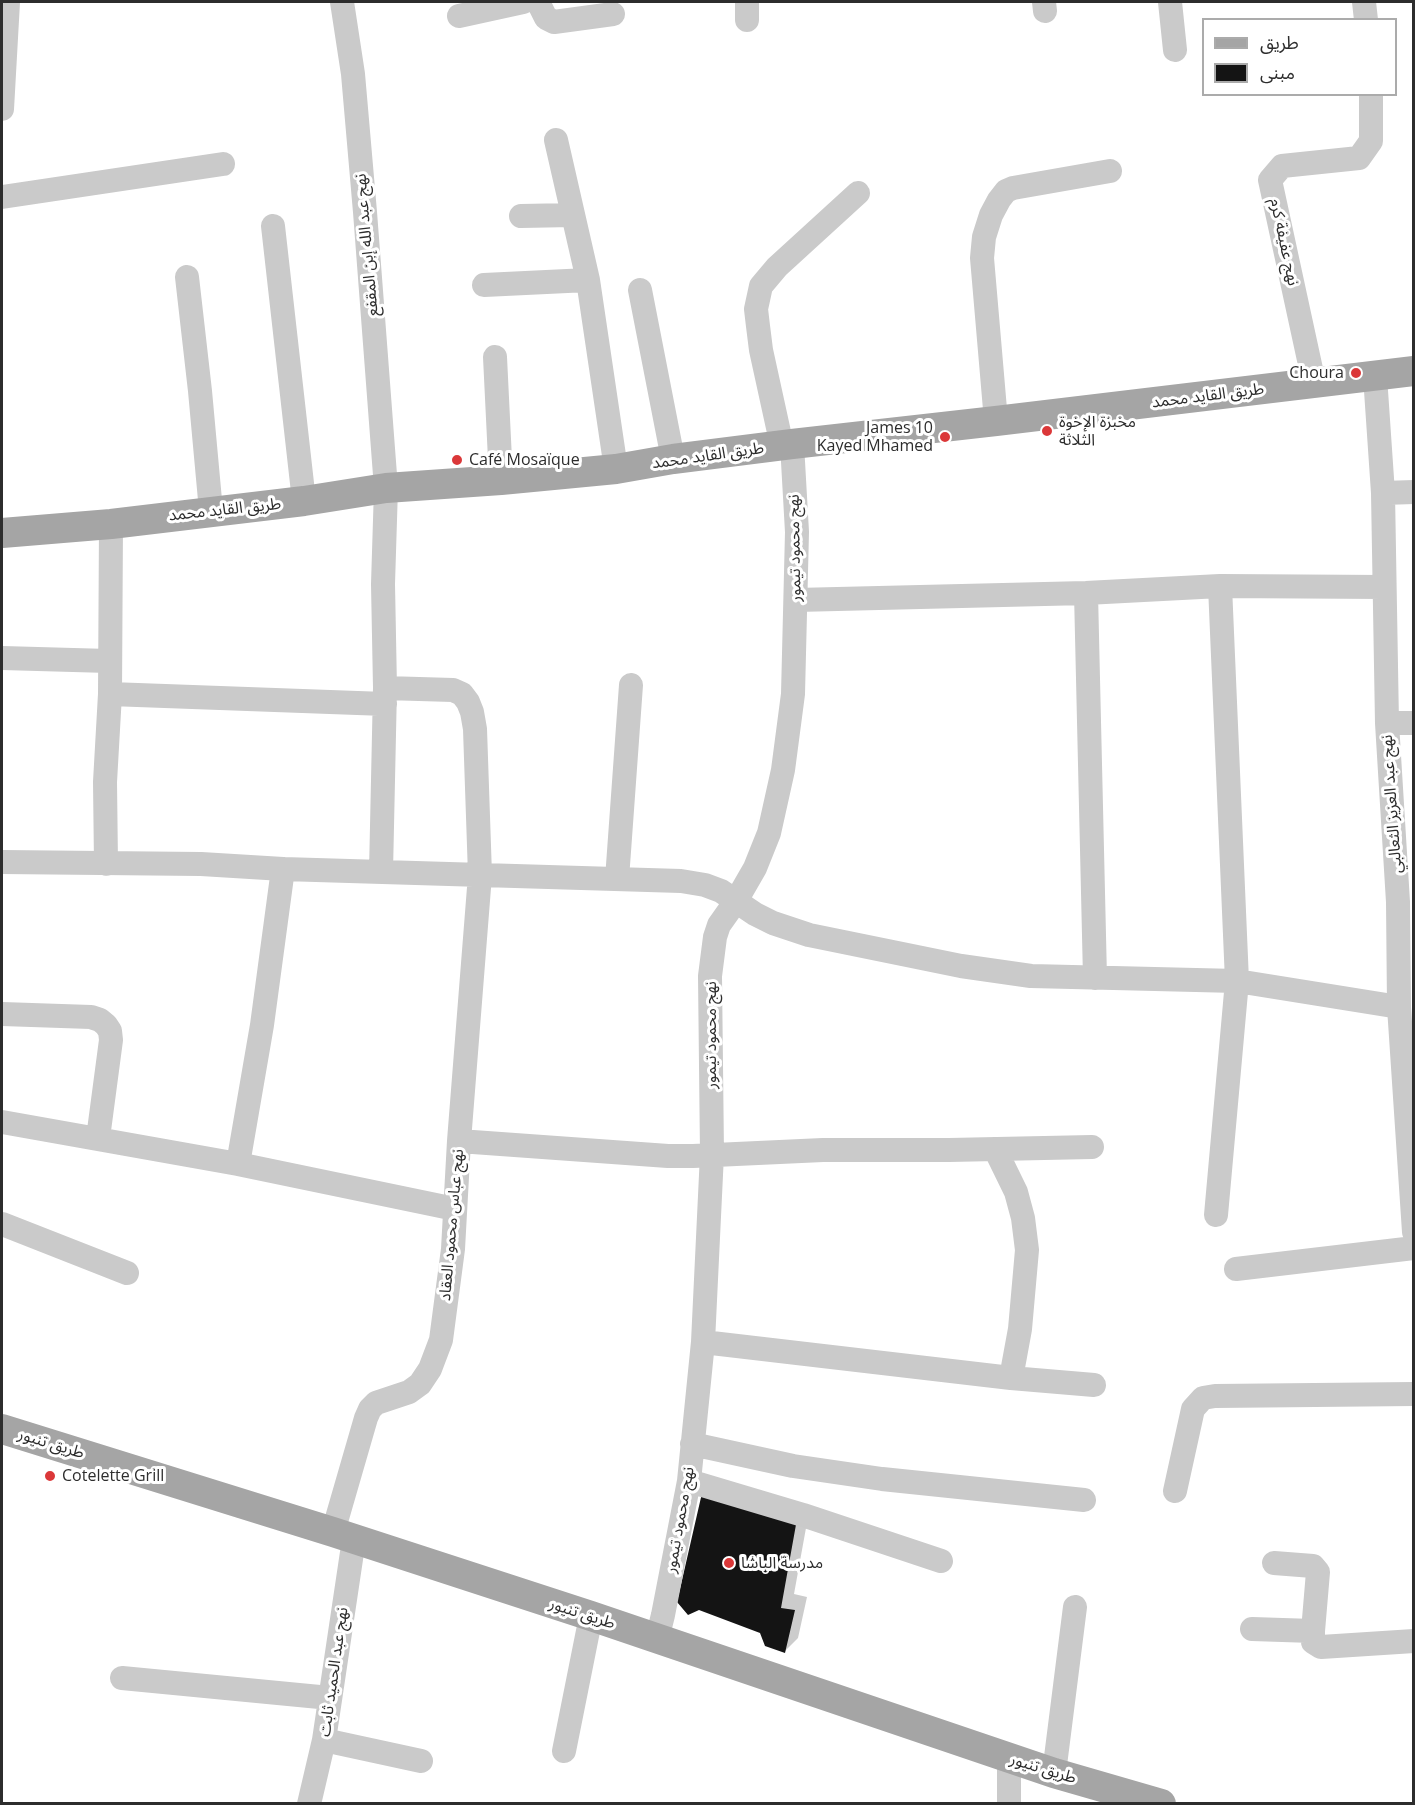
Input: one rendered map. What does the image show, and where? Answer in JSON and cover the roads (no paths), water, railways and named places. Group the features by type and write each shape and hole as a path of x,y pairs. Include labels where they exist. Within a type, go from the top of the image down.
{"main road":[{"name":"طريق القايد محمد","path":"2,533 111,524 304,501 386,488 616,469 673,459 1413,371"},
{"name":"طريق تنيور","path":"2,1429 591,1616 1054,1773 1153,1802"}],"street":[{"path":"2,109 8,2"},
{"name":"نهج عبد الله إبن المقفع","path":"342,2 353,74 386,488 381,872"},
{"path":"459,16 523,2"},
{"path":"538,2 546,18 554,22 613,14"},
{"path":"1170,2 1175,50"},
{"path":"1364,2 1366,18"},
{"name":"نهج عفيفة كرم","path":"1314,383 1270,180 1282,166 1359,158 1371,141 1371,96"},
{"path":"556,140 588,280 616,469"},
{"path":"2,196 223,164"},
{"path":"996,422 982,258 984,237 991,215 1006,191 1013,188 1110,171"},
{"name":"نهج محمود تيمور","path":"657,1639 689,1481 703,1342 712,1154 710,976 717,930 755,868 769,833 783,770 793,694 797,532 787,445 761,350 756,309 761,286 777,267 858,193"},
{"path":"521,216 572,215"},
{"path":"273,226 304,501"},
{"path":"187,277 211,511"},
{"path":"484,285 588,280"},
{"path":"640,290 673,459"},
{"path":"495,357 501,480"},
{"name":"نهج عبد العزيز الثعالبي","path":"1375,376 1383,493 1387,723 1406,902 1399,1007 1409,1111 1413,1221"},
{"path":"1383,493 1413,492"},
{"path":"106,864 105,782 110,694 111,524"},
{"path":"796,600 1086,593 1220,586 1384,587"},
{"path":"1216,1215 1237,981 1220,586"},
{"path":"1086,593 1095,978"},
{"path":"2,658 109,661"},
{"path":"617,879 631,685"},
{"name":"نهج عباس محمود العقاد","path":"110,694 385,696 453,690 462,694 472,712 475,729 480,875 453,1249 441,1340 430,1369 420,1384 409,1392 376,1403 370,1408 366,1418 343,1536"},
{"path":"1387,723 1413,723"},
{"path":"2,862 201,864 283,869 681,881 705,885 721,891 773,923 809,935 961,966 1030,976 1237,981 1399,1007"},
{"path":"238,1164 262,1025 283,869"},
{"path":"2,1014 91,1017 106,1024 111,1040 98,1138"},
{"path":"2,1122 238,1164 455,1209"},
{"path":"459,1141 668,1156 823,1150 1092,1147"},
{"path":"995,1149 1016,1192 1023,1218 1027,1250 1020,1329 1011,1378"},
{"path":"2,1224 128,1273"},
{"path":"1236,1269 1413,1248"},
{"path":"703,1342 1011,1378 1094,1385"},
{"path":"1175,1491 1193,1409 1203,1398 1413,1394"},
{"path":"692,1444 793,1466 871,1478 1084,1500"},
{"path":"689,1481 803,1515 941,1561"},
{"name":"نهج عبد الحميد ثابت","path":"309,1803 324,1740 330,1698 343,1536"},
{"path":"1274,1563 1313,1566 1318,1572 1313,1642 1321,1647 1413,1641"},
{"path":"1054,1773 1076,1607"},
{"path":"564,1751 591,1616"},
{"path":"1252,1629 1313,1631"},
{"path":"122,1678 330,1698"},
{"path":"324,1740 421,1761"},
{"path":"1009,1758 1010,1803"}],"place":[{"name":"Choura","path":"1356,373"},
{"name":"مخبزة الإخوة الثلاثة","path":"1047,431"},
{"name":"James 10 Kayed Mhamed","path":"945,437"},
{"name":"Café Mosaïque","path":"457,460"},
{"name":"Cotelette Grill","path":"50,1476"},
{"name":"مدرسة الباشا","path":"729,1563"}]}
